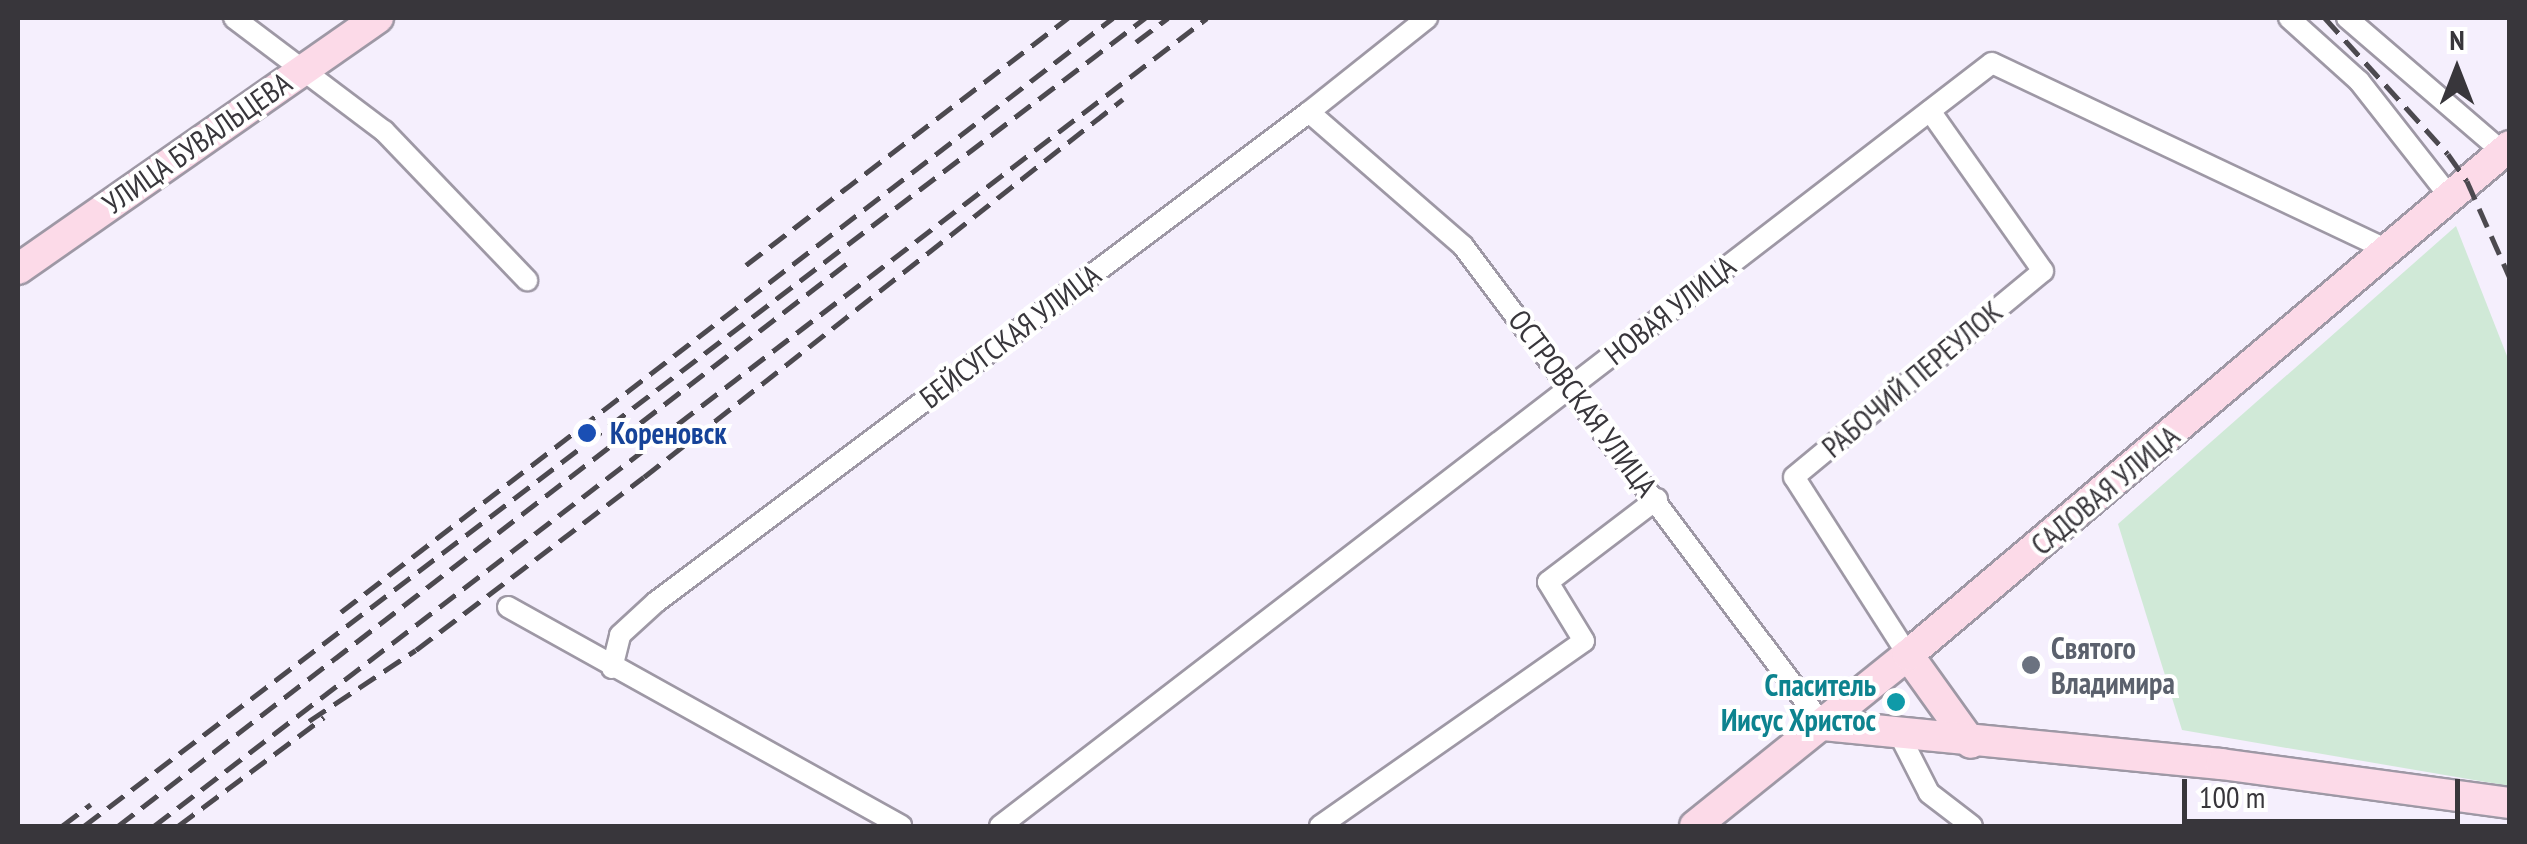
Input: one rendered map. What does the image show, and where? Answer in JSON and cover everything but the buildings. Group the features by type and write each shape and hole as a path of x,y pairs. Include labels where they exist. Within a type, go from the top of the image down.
{"street":[{"path":"234,18 305,67 384,131 526,280"},
{"name":"УЛИЦА БУВАЛЬЦЕВА","path":"18,269 378,18"},
{"name":"БЕЙСУГСКАЯ УЛИЦА","path":"612,668 620,636 656,602 1308,112 1427,18"},
{"path":"2289,18 2359,82 2450,197"},
{"path":"2347,18 2507,149"},
{"name":"НОВАЯ УЛИЦА","path":"1000,826 1992,63 2390,251"},
{"name":"РАБОЧИЙ ПЕРЕУЛОК","path":"1908,655 1794,476 2043,271 1930,111"},
{"name":"ОСТРОВСКАЯ УЛИЦА","path":"1308,112 1463,246 1657,499 1822,725"},
{"name":"САДОВАЯ УЛИЦА","path":"1695,826 1908,655 2507,149"},
{"path":"1320,826 1584,640 1548,582 1657,499"},
{"path":"508,607 901,826"},
{"path":"1908,655 1971,742"},
{"path":"1822,725 2220,764 2510,803"},
{"path":"1900,734 1928,793 1972,826"}],"green space":[{"path":"2456,226 2509,361 2509,786 2182,730 2118,524"}],"railway":[{"path":"746,265 1068,18"},
{"path":"341,612 1113,18"},
{"path":"84,826 1145,18"},
{"path":"1136,42 1168,18"},
{"path":"154,826 1207,18"},
{"path":"2325,18 2448,154 2467,181 2510,278"},
{"path":"309,721 416,650 644,477 1123,99"},
{"path":"118,826 850,261"},
{"path":"178,826 324,717"},
{"path":"62,826 91,804"}],"place":[{"name":"Кореновск","path":"587,433"},
{"name":"Святого Владимира","path":"2031,665"},
{"name":"Спаситель Иисус Христос","path":"1896,702"}]}
